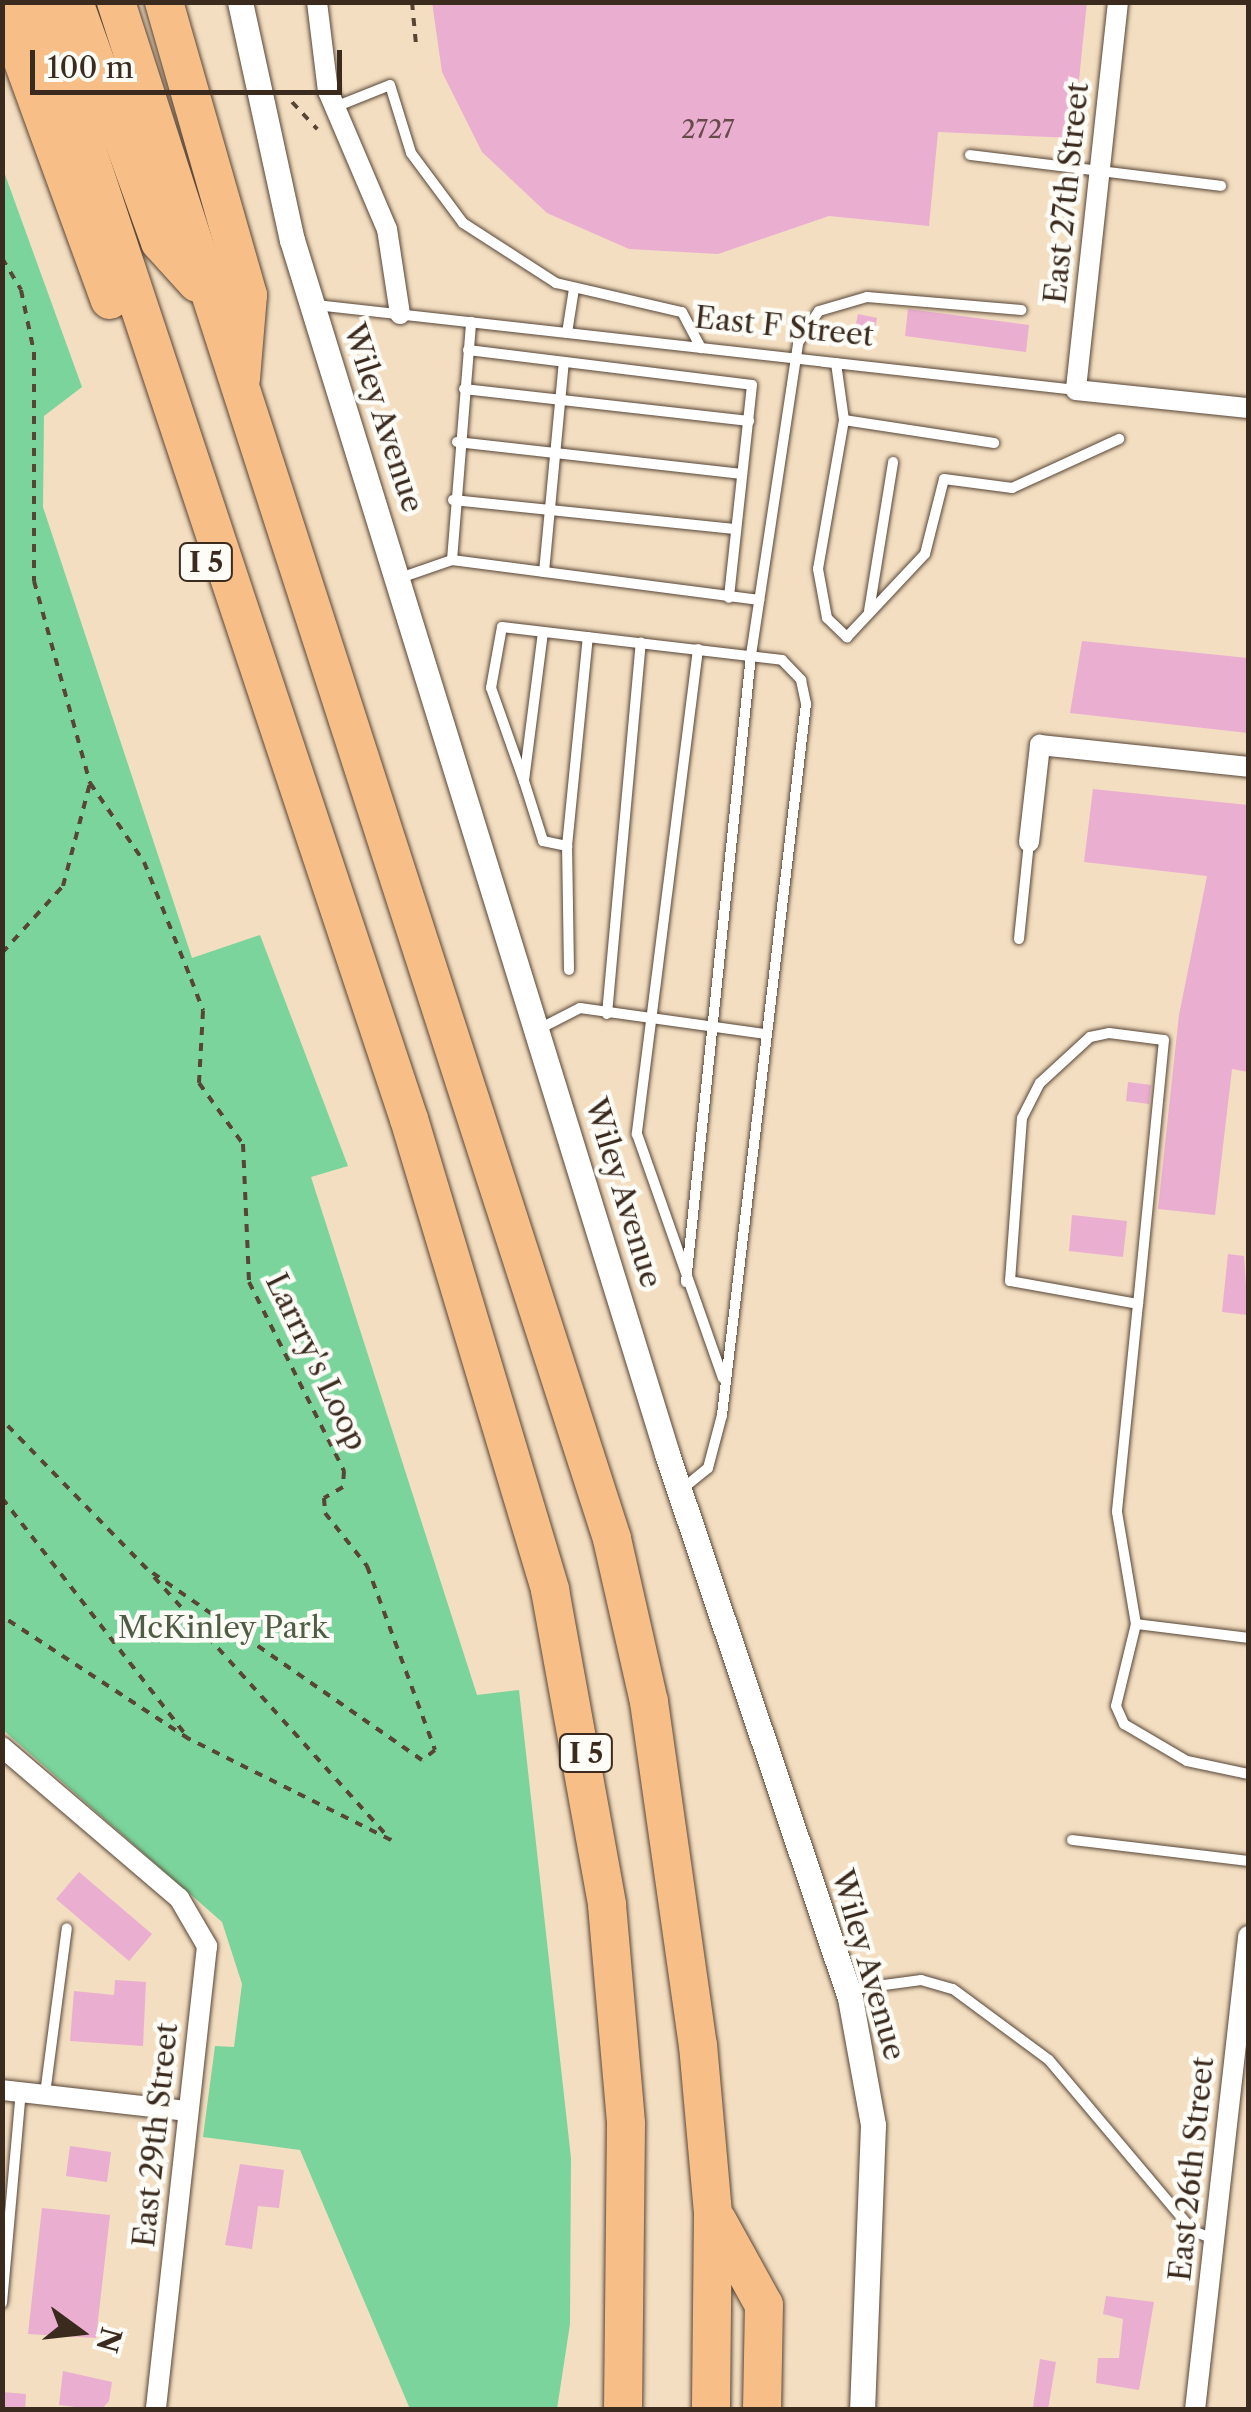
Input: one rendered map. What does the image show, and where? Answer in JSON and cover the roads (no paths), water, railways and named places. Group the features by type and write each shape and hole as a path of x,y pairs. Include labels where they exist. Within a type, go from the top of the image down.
{"highway":[{"name":"I 5","path":"38,2 409,1119 550,1590 588,1760 626,2124 624,2410"},
{"name":"I 5","path":"74,2 160,242 206,292"},
{"name":"I 5","path":"116,2 206,292 612,1539 649,1702 713,2212 711,2410"},
{"path":"164,2 248,296 240,397"},
{"name":"I 5","path":"2,4 409,1119"},
{"path":"713,2212 764,2305 762,2410"}],"street":[{"name":"Wiley Avenue","path":"240,2 313,305 540,1028 680,1491 848,1990 872,2125 862,2410"},
{"path":"317,2 334,107 387,228 400,314"},
{"name":"East 27th Street","path":"1076,390 1118,2"},
{"name":"East F Street","path":"1076,390 1248,408"},
{"path":"1030,842 1040,745 1248,767"},
{"name":"East 29th Street","path":"2,1746 202,1926 156,2410"},
{"name":"East 26th Street","path":"1195,2410 1248,1936"},
{"path":"12,2091 187,2111"}],"lane":[{"path":"334,107 390,85 410,152 443,202 486,240 574,289 682,312 702,348"},
{"path":"970,155 1221,186"},
{"path":"567,333 574,289"},
{"path":"686,1282 718,1028 751,656 794,358 806,320 867,297 1020,310"},
{"name":"East F Street","path":"313,305 1076,390"},
{"path":"452,560 453,500 471,322"},
{"path":"468,350 752,385 729,598"},
{"path":"544,572 564,362"},
{"path":"836,363 844,420 821,597 847,637 925,554 944,478 1012,488 1119,439"},
{"path":"464,389 749,421"},
{"path":"844,420 994,443"},
{"path":"458,442 742,474"},
{"path":"869,612 893,462"},
{"path":"453,500 734,529"},
{"path":"400,578 452,560 759,600"},
{"path":"567,846 542,841 491,688 493,652 502,627 782,660 806,704 725,1384 708,1468 680,1491"},
{"path":"524,781 543,632"},
{"path":"569,970 567,846 588,637"},
{"path":"606,1014 641,643"},
{"path":"698,650 656,1021 636,1134 725,1384"},
{"path":"1019,939 1030,842"},
{"path":"540,1028 580,1008 764,1034"},
{"path":"1138,1304 1010,1281 1022,1118 1040,1083 1090,1037 1109,1033 1164,1040 1138,1304 1117,1512 1136,1624 1116,1706 1124,1724 1187,1762 1248,1774"},
{"path":"1136,1624 1248,1638"},
{"path":"1072,1840 1248,1861"},
{"path":"44,2095 67,1928"},
{"path":"848,1990 921,1980 954,1989 1050,2060 1193,2231 1214,2239"},
{"path":"2,2303 12,2091"}],"park label":[{"name":"McKinley Park","path":"223,1628"}]}
